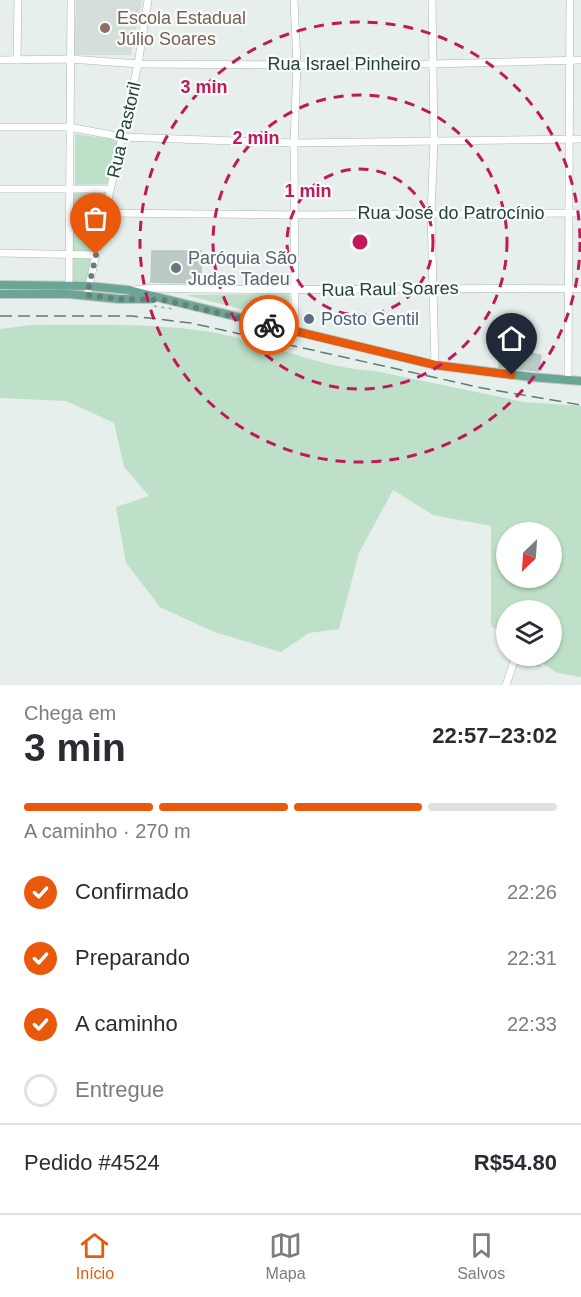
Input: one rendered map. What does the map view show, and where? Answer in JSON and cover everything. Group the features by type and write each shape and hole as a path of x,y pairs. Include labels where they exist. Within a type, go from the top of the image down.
{"main road":[{"path":"0,285 69,290"},
{"path":"0,294 69,290 128,290 435,365 581,381"},
{"path":"88,290 119,299 163,300"}],"street":[{"path":"17,60 18,0"},
{"path":"69,290 71,0"},
{"name":"Rua Pastoril","path":"88,290 138,64 148,0"},
{"path":"294,0 297,65 294,143 295,331"},
{"path":"432,0 431,64 434,141 431,213 435,365"},
{"path":"568,380 570,0"},
{"name":"Rua Israel Pinheiro","path":"0,60 70,58 138,64 297,65 581,60"},
{"path":"0,127 69,127 122,138 294,143 581,139"},
{"path":"0,189 110,189"},
{"name":"Rua José do Patrocínio","path":"105,213 294,215 581,213"},
{"path":"0,253 96,255"},
{"name":"Rua Raul Soares","path":"128,290 152,288 294,291 432,288 581,289"},
{"path":"507,685 513,666"}],"shaded area":[{"name":"Escola Estadual Júlio Soares","path":"76,0 142,0 131,55 73,55"}],"green space":[{"path":"75,134 118,140 108,184 75,185"},
{"path":"108,190 96,254 69,252 73,192"},
{"path":"70,254 95,256 88,286 70,285"},
{"path":"289,294 290,321 185,295"},
{"path":"31,325 118,325 205,331 227,335 332,365 375,371 524,402 581,406 581,677 557,673 547,666 562,666 562,600 496,600 496,629 491,626 491,526 433,515 393,490 359,553 339,629 309,633 281,652 214,632 160,607 126,563 116,507 149,496 124,467 114,423 66,401 0,398 0,329"}],"building":[{"name":"Paróquia São Judas Tadeu","path":"152,251 201,251 201,283 151,282"},
{"path":"500,348 541,355 539,371 499,367"}],"railway":[{"path":"0,316 132,316 191,323 482,388 581,405"}],"way so far":[{"path":"96,255 87,295 119,299 163,300 269,325"}],"place":[{"name":"Escola Estadual Júlio Soares","path":"105,28"},
{"name":"Paróquia São Judas Tadeu","path":"176,268"},
{"name":"Posto Gentil","path":"309,319"}],"route":[{"path":"269,325 435,365 512,375"}]}
